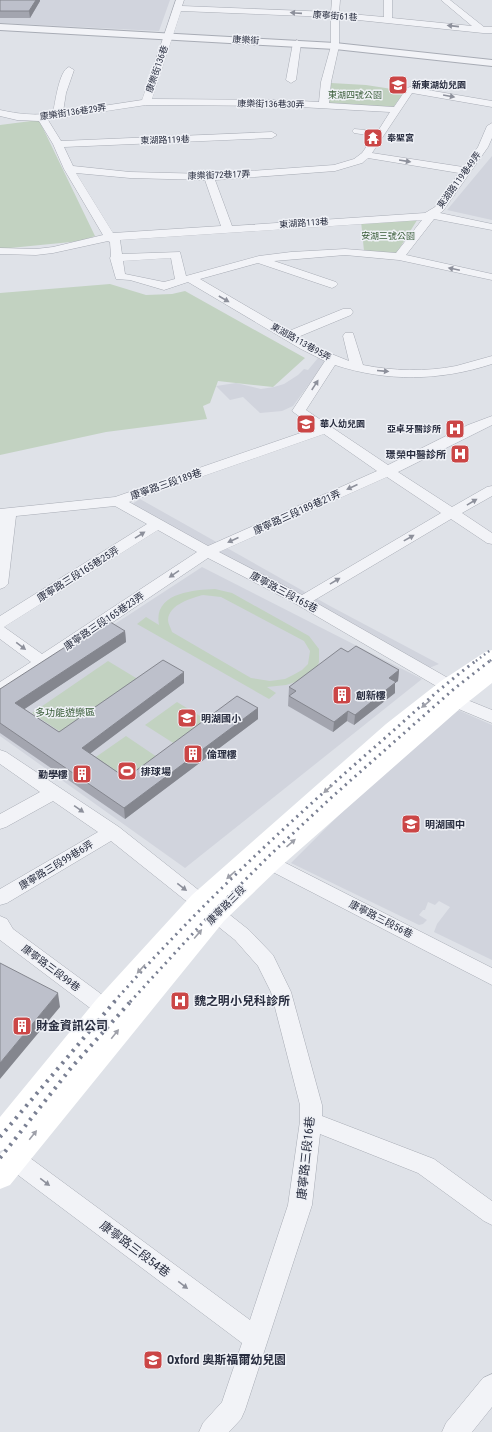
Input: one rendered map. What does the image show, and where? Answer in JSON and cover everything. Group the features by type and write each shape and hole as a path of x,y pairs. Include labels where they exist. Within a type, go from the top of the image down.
{"main road":[{"name":"康寧路三段","path":"7,1167 208,908 270,862 492,657"},
{"name":"康寧路三段","path":"0,1138 105,1008 394,729 452,693 492,672"}],"street":[{"path":"219,9 222,0"},
{"path":"256,11 257,0"},
{"path":"324,105 326,82 335,46 336,0"},
{"path":"388,0 388,19"},
{"path":"445,0 490,34"},
{"name":"康寧街61巷","path":"179,4 219,9 388,19 482,29"},
{"name":"康樂街136巷","path":"146,102 179,4"},
{"name":"康樂街","path":"0,27 297,43 492,63"},
{"path":"291,80 297,43"},
{"path":"58,115 61,93 69,70"},
{"name":"康樂街72巷17弄","path":"69,169 130,175 209,178 335,168 358,161 366,155 410,90 492,104"},
{"name":"康樂街136巷30弄","path":"146,102 324,105 396,110"},
{"name":"康樂街136巷29弄","path":"0,113 16,117 42,118 146,102"},
{"path":"0,120 16,117"},
{"path":"42,118 58,144 69,169 110,237 115,241 116,258 120,277 130,277 164,286 259,259 291,254 345,252 399,257 492,277"},
{"name":"東湖路119巷49弄","path":"399,257 434,212 439,209 466,171 488,148 492,126"},
{"path":"357,131 381,134"},
{"name":"東湖路119巷","path":"58,144 272,135"},
{"path":"366,155 466,171"},
{"path":"209,178 228,228"},
{"path":"434,212 435,216 492,227"},
{"name":"東湖路113巷","path":"0,251 36,252 53,250 110,237 427,216 434,212"},
{"path":"116,258 176,254 186,280"},
{"path":"259,259 332,284"},
{"name":"東湖路113巷95弄","path":"186,280 332,360 357,367 372,370 418,373 474,367 492,360"},
{"path":"288,336 347,312"},
{"path":"349,336 357,367"},
{"path":"332,360 299,411 492,540"},
{"path":"474,367 492,375"},
{"name":"康寧路三段189巷21弄","path":"207,552 388,471 492,420"},
{"name":"康寧路三段189巷","path":"5,513 117,501 326,429"},
{"path":"302,601 492,490"},
{"name":"康寧路三段165巷","path":"117,501 156,525 302,601 492,717"},
{"path":"0,584 5,513"},
{"name":"康寧路三段165巷25弄","path":"0,623 156,525"},
{"name":"康寧路三段165巷23弄","path":"0,690 207,552"},
{"path":"0,630 42,662"},
{"name":"康寧路三段16巷","path":"0,756 112,832 242,935 266,961 281,992 310,1105 311,1121 300,1205 232,1410 212,1432"},
{"path":"0,822 54,792"},
{"name":"康寧路三段99巷6弄","path":"0,898 112,832"},
{"name":"康寧路三段56巷","path":"270,862 492,977"},
{"name":"康寧路三段99巷","path":"2,931 105,1008"},
{"path":"311,1121 426,1166 492,1214"},
{"name":"康寧路三段54巷","path":"7,1167 256,1339"},
{"path":"455,1432 492,1387"}],"shaded area":[{"path":"0,0 170,0 158,31 0,23"},
{"path":"492,156 492,220 447,210"},
{"path":"318,358 326,361 293,406 282,411 260,413 243,397 230,400 216,386 236,383 261,389 274,387 284,384 304,369 308,370"},
{"path":"140,499 330,606 439,664 419,672 124,509"},
{"name":"明湖國小","path":"202,567 422,679 185,868 0,736 0,699"},
{"name":"明湖國中","path":"458,710 492,725 492,960 434,932 437,924 450,907 439,901 435,905 428,902 425,910 423,910 419,915 427,920 423,924 419,925 291,863 344,810"}],"green space":[{"name":"東湖四號公園","path":"331,83 366,85 405,91 392,109 327,104"},
{"path":"39,120 95,236 81,241 0,249 0,125"},
{"name":"安湖三號公園","path":"419,217 396,254 364,251 361,221"},
{"path":"110,284 146,295 172,294 185,291 305,358 273,387 218,381 210,403 203,406 207,419 106,432 0,455 0,293"},
{"path":"215,589 232,593 309,636 319,649 319,662 317,667 302,680 286,685 267,687 276,693 269,699 137,624 146,617 159,625 159,614 162,606 176,595 186,592","holes":["203,595 221,597 304,641 310,651 308,664 302,670 285,679 270,681 251,678 172,632 168,623 169,614 177,606 187,600"]},
{"name":"多功能遊樂區","path":"108,661 141,681 65,735 32,713"},
{"name":"排球場","path":"177,702 210,722 178,746 145,725"},
{"name":"排球場","path":"126,736 160,759 127,782 93,759"}],"building":[{"path":"0,0 36,0 29,11 0,11"},
{"path":"107,620 125,631 15,703 59,732 163,660 184,672 82,748 126,778 237,696 258,708 124,808 0,723 0,689"},
{"name":"創新樓","path":"356,646 399,670 389,678 396,682 355,715 348,711 334,722 289,696 296,691 289,687 341,648 348,652"},
{"name":"財金資訊公司","path":"0,963 58,993 0,1063"}],"railway":[{"path":"476,661 492,649"},
{"path":"114,1002 175,936 237,873 335,782 422,705 477,660"},
{"path":"130,1002 207,918 270,855 333,796 455,688 491,660"},
{"path":"0,1137 115,1001"},
{"path":"0,1158 71,1068 131,1001"}],"place":[{"name":"新東湖幼兒園","path":"398,85"},
{"name":"奉聖宮","path":"373,138"},
{"name":"華人幼兒園","path":"306,424"},
{"name":"亞卓牙醫診所","path":"455,429"},
{"name":"璟榮中醫診所","path":"460,454"},
{"name":"創新樓","path":"342,695"},
{"name":"明湖國小","path":"187,718"},
{"name":"倫理樓","path":"193,754"},
{"name":"排球場","path":"127,771"},
{"name":"勤學樓","path":"82,774"},
{"name":"明湖國中","path":"411,824"},
{"name":"魏之明小兒科診所","path":"180,1001"},
{"name":"財金資訊公司","path":"22,1026"},
{"name":"Oxford 奧斯福爾幼兒園","path":"153,1360"}]}
